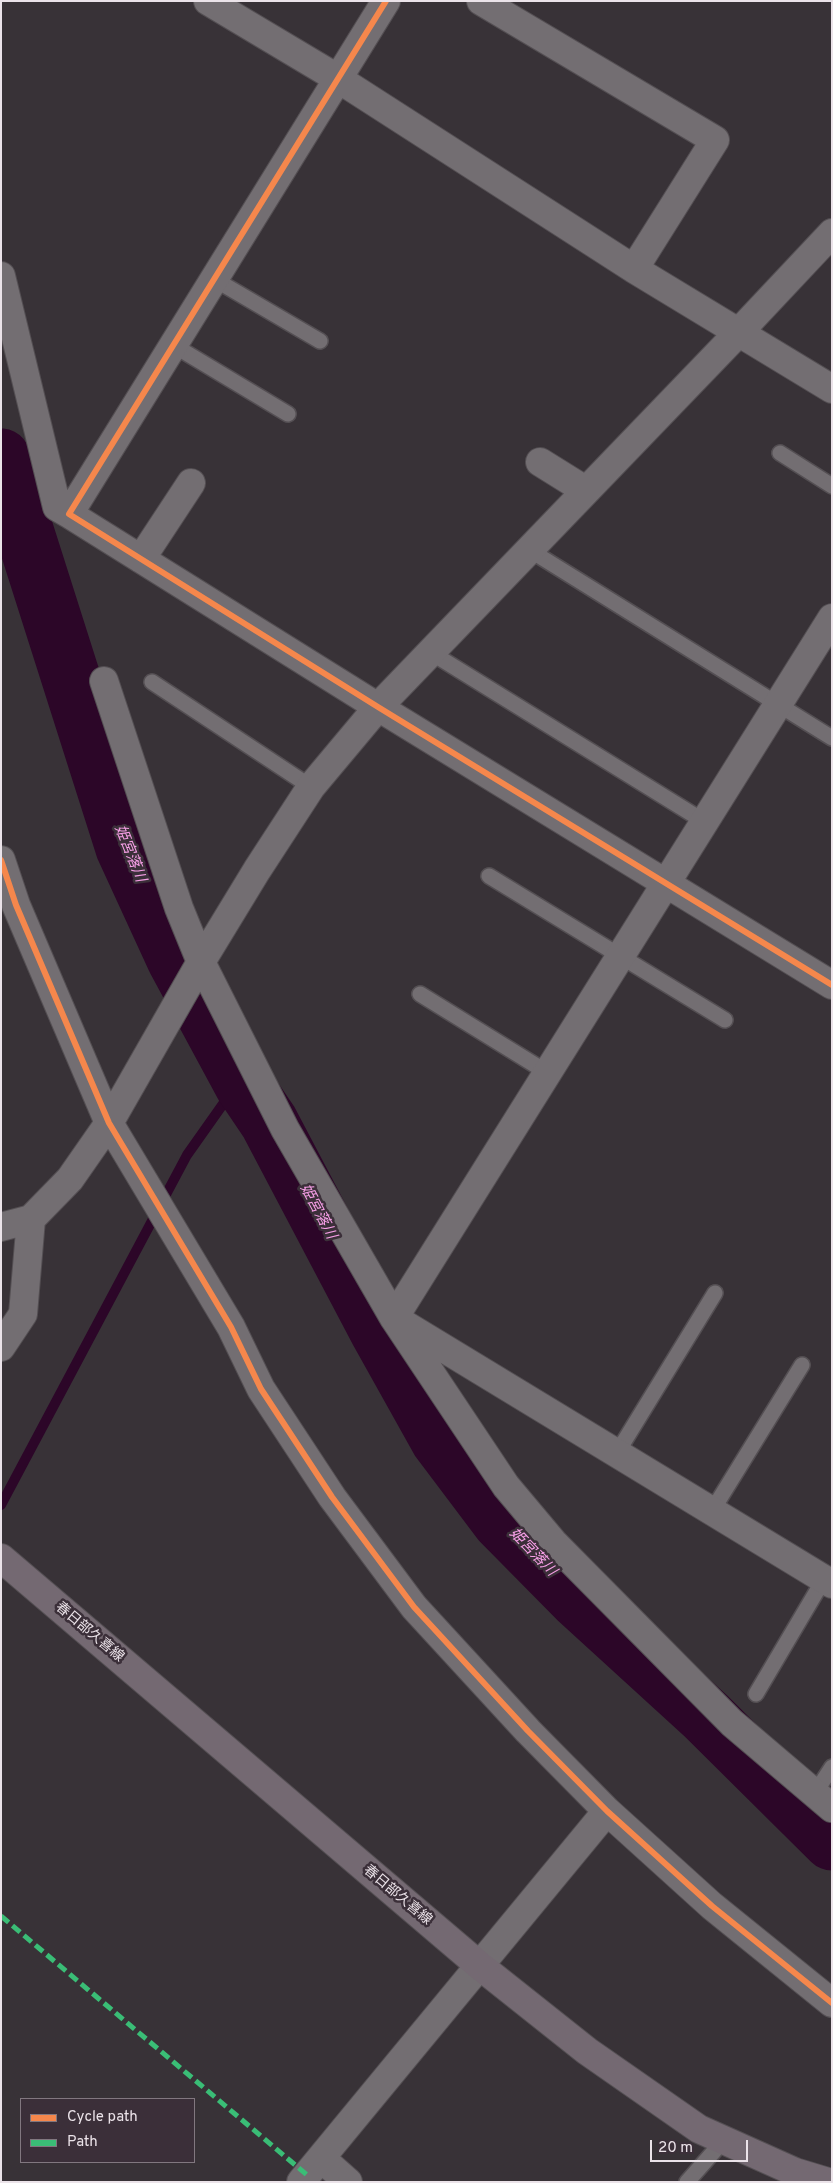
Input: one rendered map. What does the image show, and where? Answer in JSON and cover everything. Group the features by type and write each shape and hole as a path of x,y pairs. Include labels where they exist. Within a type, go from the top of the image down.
{"main road":[{"name":"春日部久喜線","path":"1,1558 480,1966 586,2051 699,2129 795,2172 828,2182"}],"street":[{"path":"208,1 337,78 634,270 832,389"},
{"path":"69,514 386,1"},
{"path":"481,1 714,140 634,270"},
{"path":"1,1227 30,1219 70,1180 109,1123 201,962 257,870 311,787 378,707 740,332 832,233"},
{"path":"1,276 57,507 378,707 832,985"},
{"path":"540,462 586,490"},
{"path":"141,559 191,483"},
{"path":"394,1318 832,618"},
{"path":"104,681 176,899 201,962 285,1128 394,1318 506,1486 553,1542 732,1723 824,1800"},
{"path":"1,860 16,905 109,1123 231,1327 261,1389 332,1497 414,1607 528,1731 608,1811 712,1906 832,2003"},
{"path":"1,1347 23,1314 30,1219"},
{"path":"394,1318 712,1511 829,1577"},
{"path":"301,2182 608,1811"},
{"path":"321,2158 348,2182"}],"lane":[{"path":"214,278 320,341"},
{"path":"173,345 288,414"},
{"path":"780,453 832,486"},
{"path":"528,550 832,738"},
{"path":"430,652 705,822"},
{"path":"152,682 311,787"},
{"path":"489,876 725,1020"},
{"path":"420,994 548,1073"},
{"path":"617,1453 715,1293"},
{"path":"712,1511 802,1365"},
{"path":"756,1694 829,1577"},
{"path":"824,1800 832,1767"},
{"path":"687,2182 724,2140"}],"waterway":[{"name":"姫宮落川","path":"1,458 125,848 176,959 244,1085 269,1122 378,1329 440,1440 501,1521 579,1600 706,1716 832,1841"},
{"path":"1,1505 187,1155 228,1097 244,1085"}],"marked path":[{"path":"1,1916 307,2175"}],"cycle path":[{"path":"386,1 69,514 378,707 832,985"},
{"path":"1,860 16,905 109,1123 231,1327 261,1389 332,1497 414,1607 528,1731 607,1811 712,1906 832,2003"}]}
